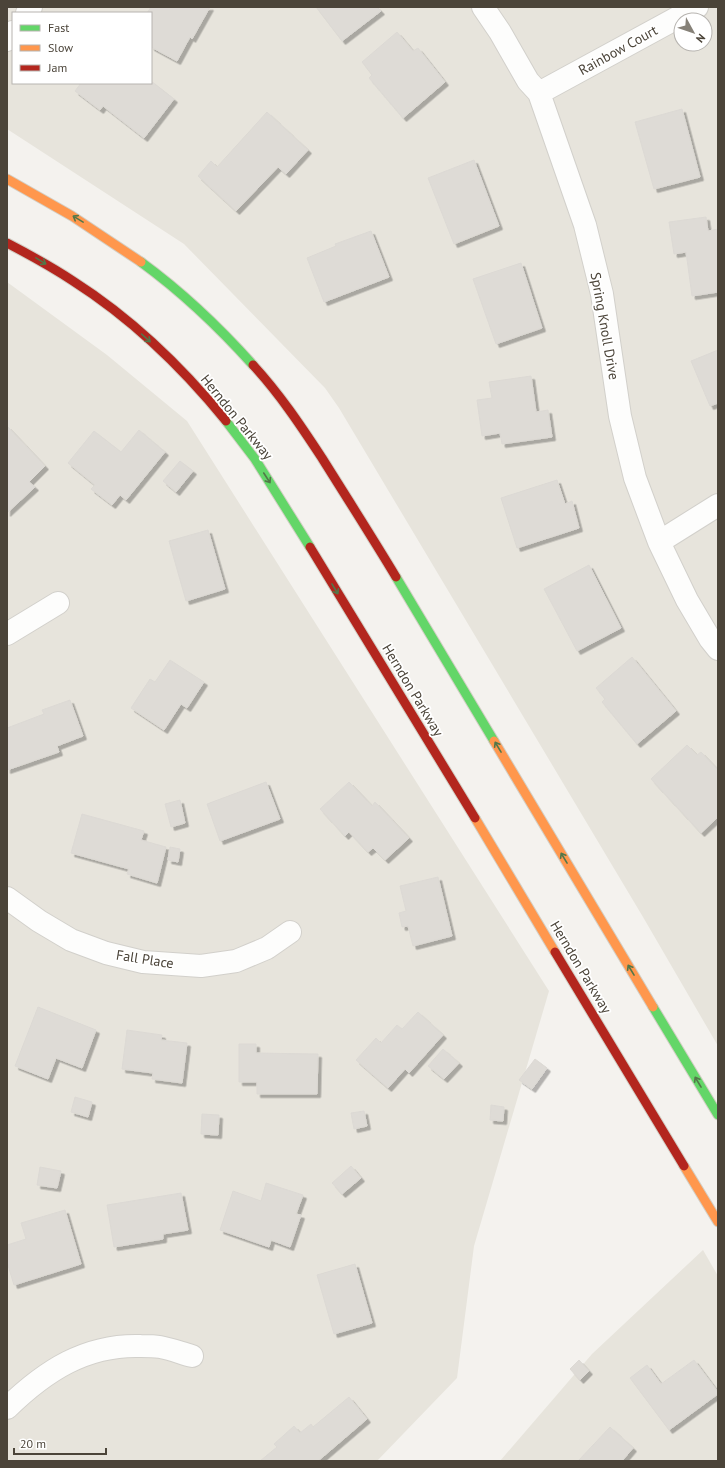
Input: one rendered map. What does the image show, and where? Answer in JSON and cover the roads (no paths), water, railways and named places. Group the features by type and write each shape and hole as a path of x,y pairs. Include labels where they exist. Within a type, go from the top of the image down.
{"main road":[{"path":"7,179 40,196 84,223 174,287 206,316 251,362 284,404 315,448 374,540 718,1115"},
{"name":"Herndon Parkway","path":"7,243 39,260 90,292 131,325 180,370 212,404 247,447 281,500 718,1222"}],"street":[{"name":"Spring Knoll Drive","path":"483,7 500,32 528,81 539,93 584,225 602,294 620,416 635,478 659,542 687,600 710,639 718,649"},
{"name":"Rainbow Court","path":"539,93 697,7"},
{"path":"659,542 718,505"},
{"path":"7,634 58,603"},
{"name":"Fall Place","path":"7,898 39,921 71,940 106,953 143,962 201,966 236,961 267,948 290,932"},
{"path":"7,1408 19,1396 58,1366 90,1352 123,1345 158,1347 192,1356"}]}
